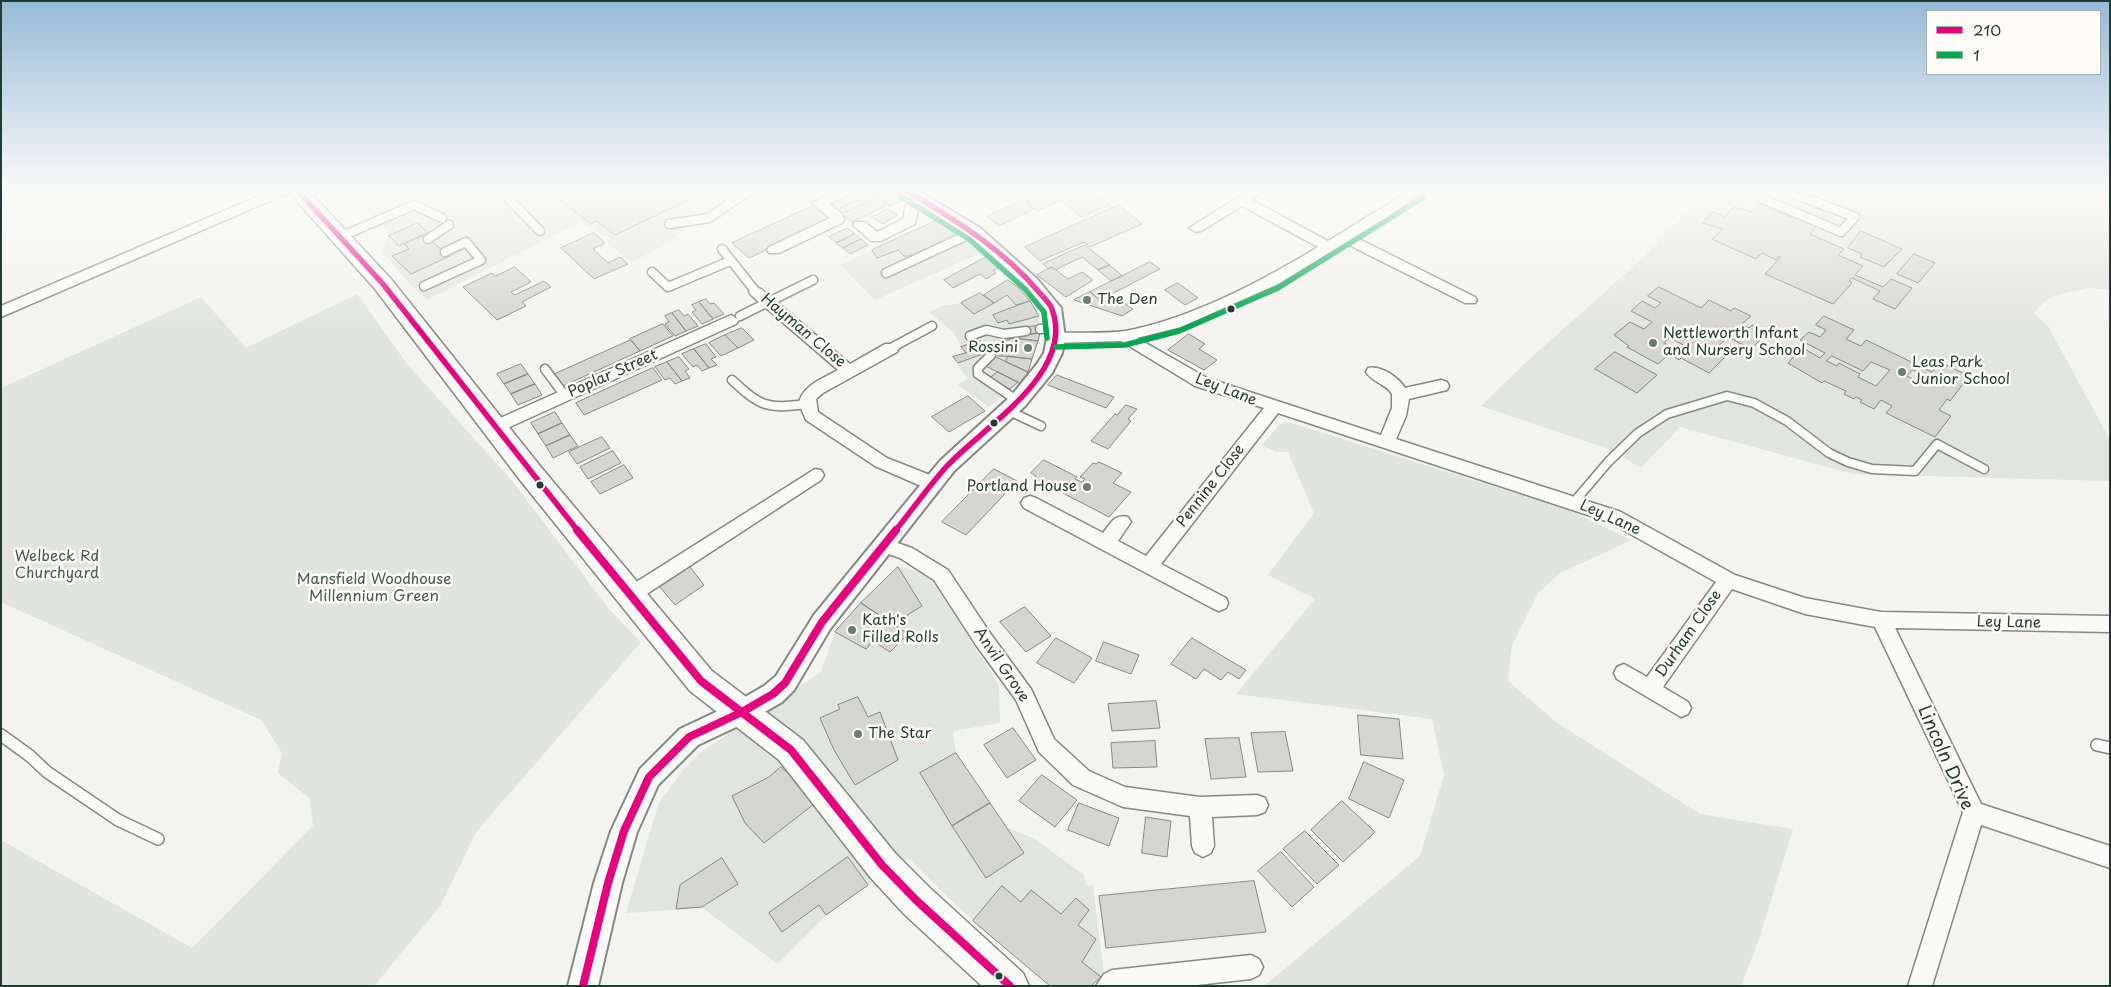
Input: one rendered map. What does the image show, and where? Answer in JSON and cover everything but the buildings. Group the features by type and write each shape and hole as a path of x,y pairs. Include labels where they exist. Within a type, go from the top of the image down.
{"main road":[{"path":"342,236 383,284 439,358 629,596 701,681 764,727 792,752 866,846 902,885 1010,986"}],"street":[{"path":"1,312 177,236"},
{"path":"774,250 803,236"},
{"path":"583,986 608,883 624,831 649,777 680,744 773,694 785,683 822,622 947,466 1013,406 1045,368 1052,352 1050,332 1052,308 1040,293 978,236"},
{"path":"1308,236 1330,248"},
{"path":"1050,332 1124,336 1176,323 1273,280 1348,236"},
{"path":"1345,238 1470,300"},
{"name":"Hayman Close","path":"756,292 849,371"},
{"name":"Poplar Street","path":"495,427 736,318"},
{"name":"Ley Lane","path":"1124,336 1201,382 1574,502 1615,517 1728,580 1805,606 1881,620 2110,624"},
{"path":"891,348 817,390 808,396 806,404 812,416 881,462 934,484"},
{"path":"1374,372 1397,387 1401,395 1400,407 1386,443"},
{"path":"1401,395 1440,386"},
{"name":"Pennine Close","path":"1149,566 1274,407"},
{"path":"629,596 814,475"},
{"path":"1030,503 1219,603"},
{"path":"1106,543 1122,522"},
{"name":"Anvil Grove","path":"884,545 906,553 941,576 983,639 1024,695 1046,745 1081,778 1123,797 1200,807 1257,805"},
{"name":"Durham Close","path":"1650,689 1728,580"},
{"name":"Lincoln Drive","path":"1881,620 1974,812 1920,986"},
{"path":"1624,673 1681,708"},
{"path":"1200,807 1203,846"},
{"path":"1974,812 2110,856"},
{"path":"1108,986 1112,982 1251,967"}],"lane":[{"path":"428,239 432,236"},
{"path":"886,273 965,236"},
{"path":"424,286 481,260 466,242 445,252"},
{"path":"722,249 756,292"},
{"path":"652,272 668,287 730,261"},
{"path":"736,318 813,280"},
{"path":"891,348 932,326"},
{"path":"970,336 986,330 1004,334 1026,331"},
{"path":"991,354 978,368 978,374 1013,406 1042,426"},
{"path":"545,369 565,396"},
{"path":"732,380 759,404 781,407 806,404"},
{"path":"1574,502 1609,461 1638,433 1667,414 1727,396 1754,403 1787,421 1828,453 1848,462 1872,469 1915,470 1937,444 1984,469"},
{"path":"1,735 30,756 47,772 110,815 144,834 158,839"},
{"path":"2097,745 2110,748"}],"shaded area":[{"path":"388,236 552,236 427,300 408,282 382,251"},
{"path":"605,236 676,236 631,263 607,242 610,239"},
{"path":"903,236 962,236 983,252 875,300 840,265"},
{"path":"1663,236 2110,236 2110,289 2088,288 2053,296 2034,313 2048,326 2110,440 2110,481 1853,474 1680,427 1641,468 1609,449 1481,406 1523,365 1644,257"},
{"path":"1008,280 1019,288 1039,316 1040,333 1028,372 1021,384 1018,383 989,407 958,385 968,378 956,364 958,363 953,357 965,353 954,333 929,312 942,306 961,303 980,293 984,295"},
{"path":"898,567 907,568 925,575 937,588 999,685 1000,723 953,731 956,753 1006,827 1035,839 1084,875 1086,885 1093,886 1104,974 1091,986 1050,986 973,921 908,858 826,915 778,964 702,908 626,913 658,805 682,771 701,752 821,672 835,632"}],"green space":[{"path":"967,240 983,252 936,272 931,257"},
{"name":"Mansfield Woodhouse Millennium Green","path":"357,294 407,364 513,482 608,608 641,642 476,832 441,905 374,986 1,986 1,840 192,948 313,826 310,799 278,773 282,753 261,720 1,602 1,388 201,297 246,348"},
{"path":"1288,422 1568,510 1632,540 1560,573 1538,593 1512,645 1508,681 1556,722 1700,814 1793,829 1759,939 1741,986 1264,986 1420,856 1444,775 1432,719 1236,694 1315,599 1268,575 1314,513 1288,452 1276,452 1262,445 1280,424"}],"transit line":[{"name":"210","path":"339,236 383,284 530,473 701,681 791,750 882,865 917,901 1010,986"},
{"name":"1","path":"964,236 1025,289 1044,312 1047,338"},
{"name":"210","path":"583,986 608,883 624,831 649,777 689,737 742,712 773,694 785,683 822,622 947,466 1018,401 1045,368 1053,353 1056,338 1052,308 1031,283 979,236"},
{"name":"1","path":"1056,347 1125,345 1179,331 1278,288 1361,236"}],"place":[{"name":"The Den","path":"1087,300"},
{"name":"Nettleworth Infant and Nursery School","path":"1653,343"},
{"name":"Rossini","path":"1028,348"},
{"name":"Leas Park Junior School","path":"1902,372"},
{"name":"Portland House","path":"1087,487"},
{"name":"Kath's Filled Rolls","path":"852,630"},
{"name":"The Star","path":"858,734"}],"park label":[{"name":"Welbeck Rd Churchyard","path":"57,566"}]}
